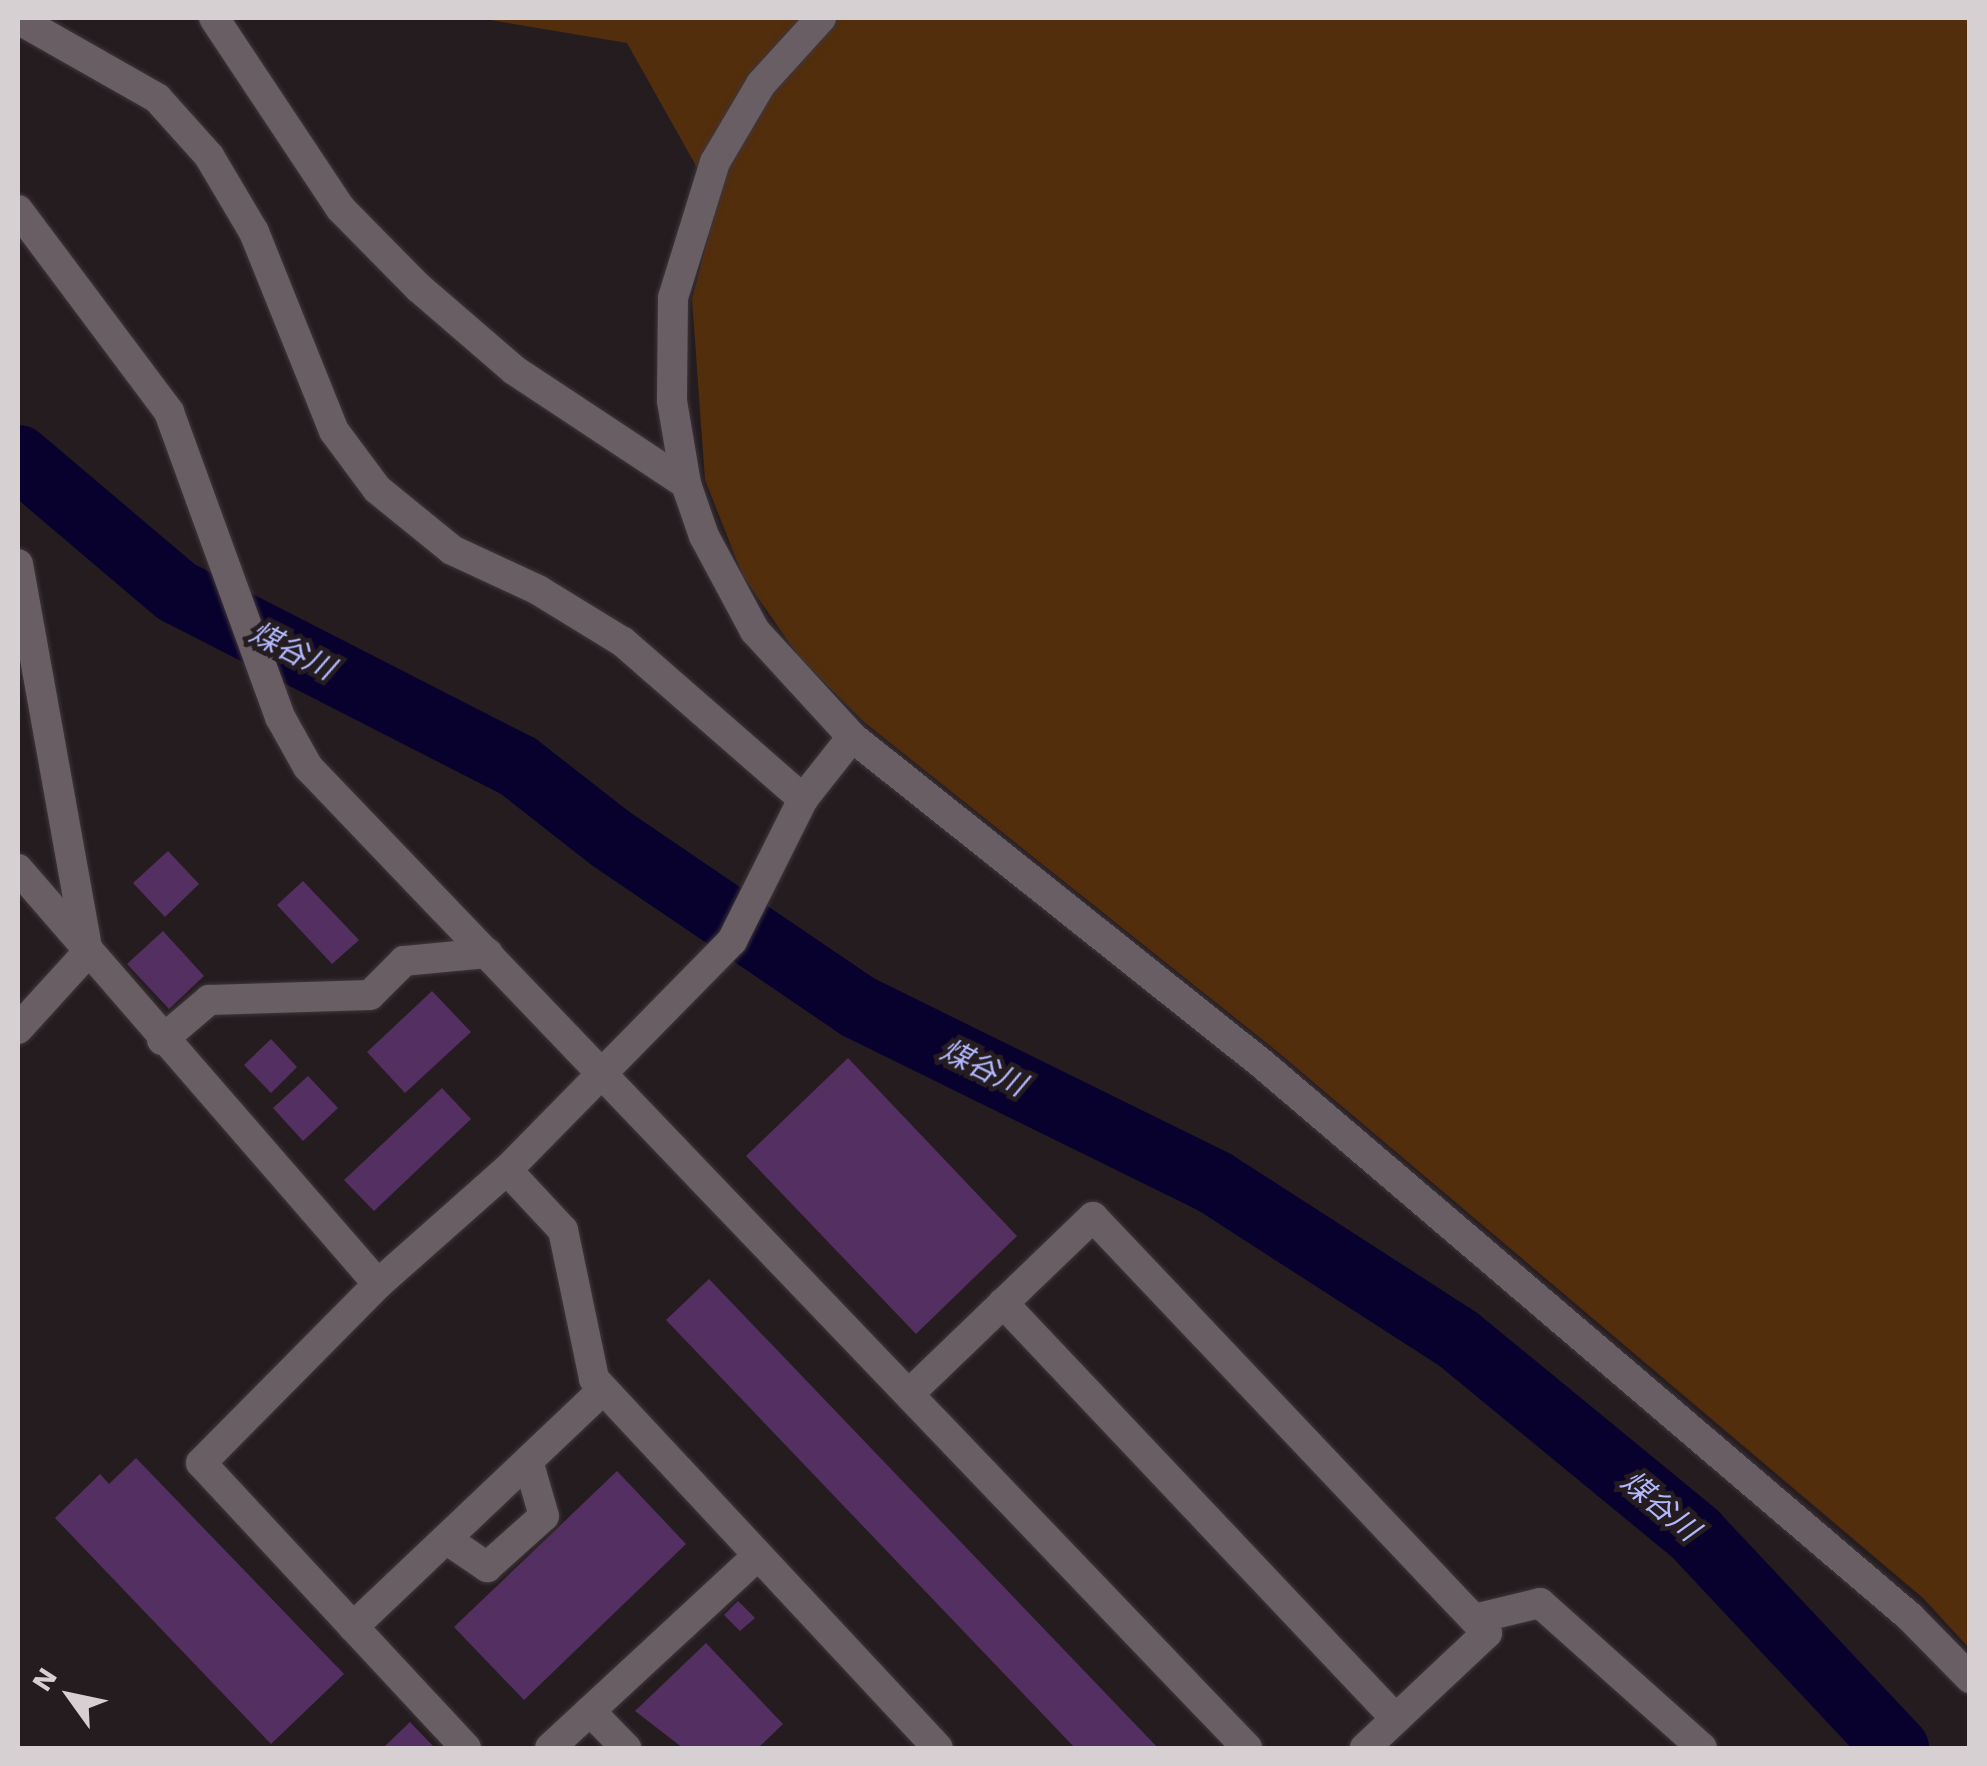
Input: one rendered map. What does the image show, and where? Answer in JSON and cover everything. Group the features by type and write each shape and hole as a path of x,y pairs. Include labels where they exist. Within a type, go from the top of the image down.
{"lane":[{"path":"214,18 341,210 419,288 514,370 686,484"},
{"path":"821,18 736,122 682,251 673,298 672,400 686,484 711,552 755,631 852,736 1351,1139 1910,1616 1970,1678"},
{"path":"18,19 157,98 209,156 254,232 334,432 376,488 452,550 538,590 623,642 796,812"},
{"path":"18,210 170,412 280,717 308,768 602,1068 1247,1748"},
{"path":"18,564 88,952"},
{"path":"466,1748 202,1463 378,1284 507,1170 602,1068 732,941 796,812 852,736"},
{"path":"18,869 162,1040 378,1284"},
{"path":"18,1029 88,952"},
{"path":"162,1040 209,1000 370,995 404,961 488,953"},
{"path":"507,1170 563,1230 594,1379 602,1390 925,1744"},
{"path":"910,1392 1094,1217 1487,1632 1365,1748"},
{"path":"1003,1304 1396,1719"},
{"path":"353,1627 602,1390"},
{"path":"446,1538 487,1568 544,1516 528,1461"},
{"path":"550,1748 757,1556"},
{"path":"1474,1619 1540,1603 1702,1748"},
{"path":"590,1711 626,1748"}],"shaded area":[{"path":"479,18 1969,18 1969,1648 1923,1598 1273,1048 864,722 799,657 743,576 705,480 692,299 717,203 627,43"}],"building":[{"path":"168,851 199,884 165,917 133,883"},
{"path":"303,881 359,940 332,964 277,905"},
{"path":"163,931 204,976 169,1009 127,964"},
{"path":"432,991 471,1032 405,1093 367,1052"},
{"path":"271,1039 297,1067 271,1093 244,1065"},
{"path":"848,1058 1017,1236 916,1334 746,1156"},
{"path":"308,1076 338,1108 303,1141 273,1108"},
{"path":"442,1088 471,1119 374,1211 344,1180"},
{"path":"709,1279 1158,1748 1075,1748 666,1320"},
{"path":"136,1458 344,1674 271,1744 55,1518 100,1474 109,1484"},
{"path":"617,1471 686,1544 524,1700 454,1627"},
{"path":"738,1601 755,1618 740,1631 724,1615"},
{"path":"706,1643 783,1724 758,1748 683,1748 635,1711"},
{"path":"410,1722 435,1748 383,1748"}],"waterway":[{"name":"煤谷川","path":"18,457 176,591 518,766 610,838 857,1006 1216,1183 1458,1339 1695,1534 1896,1748"}]}
